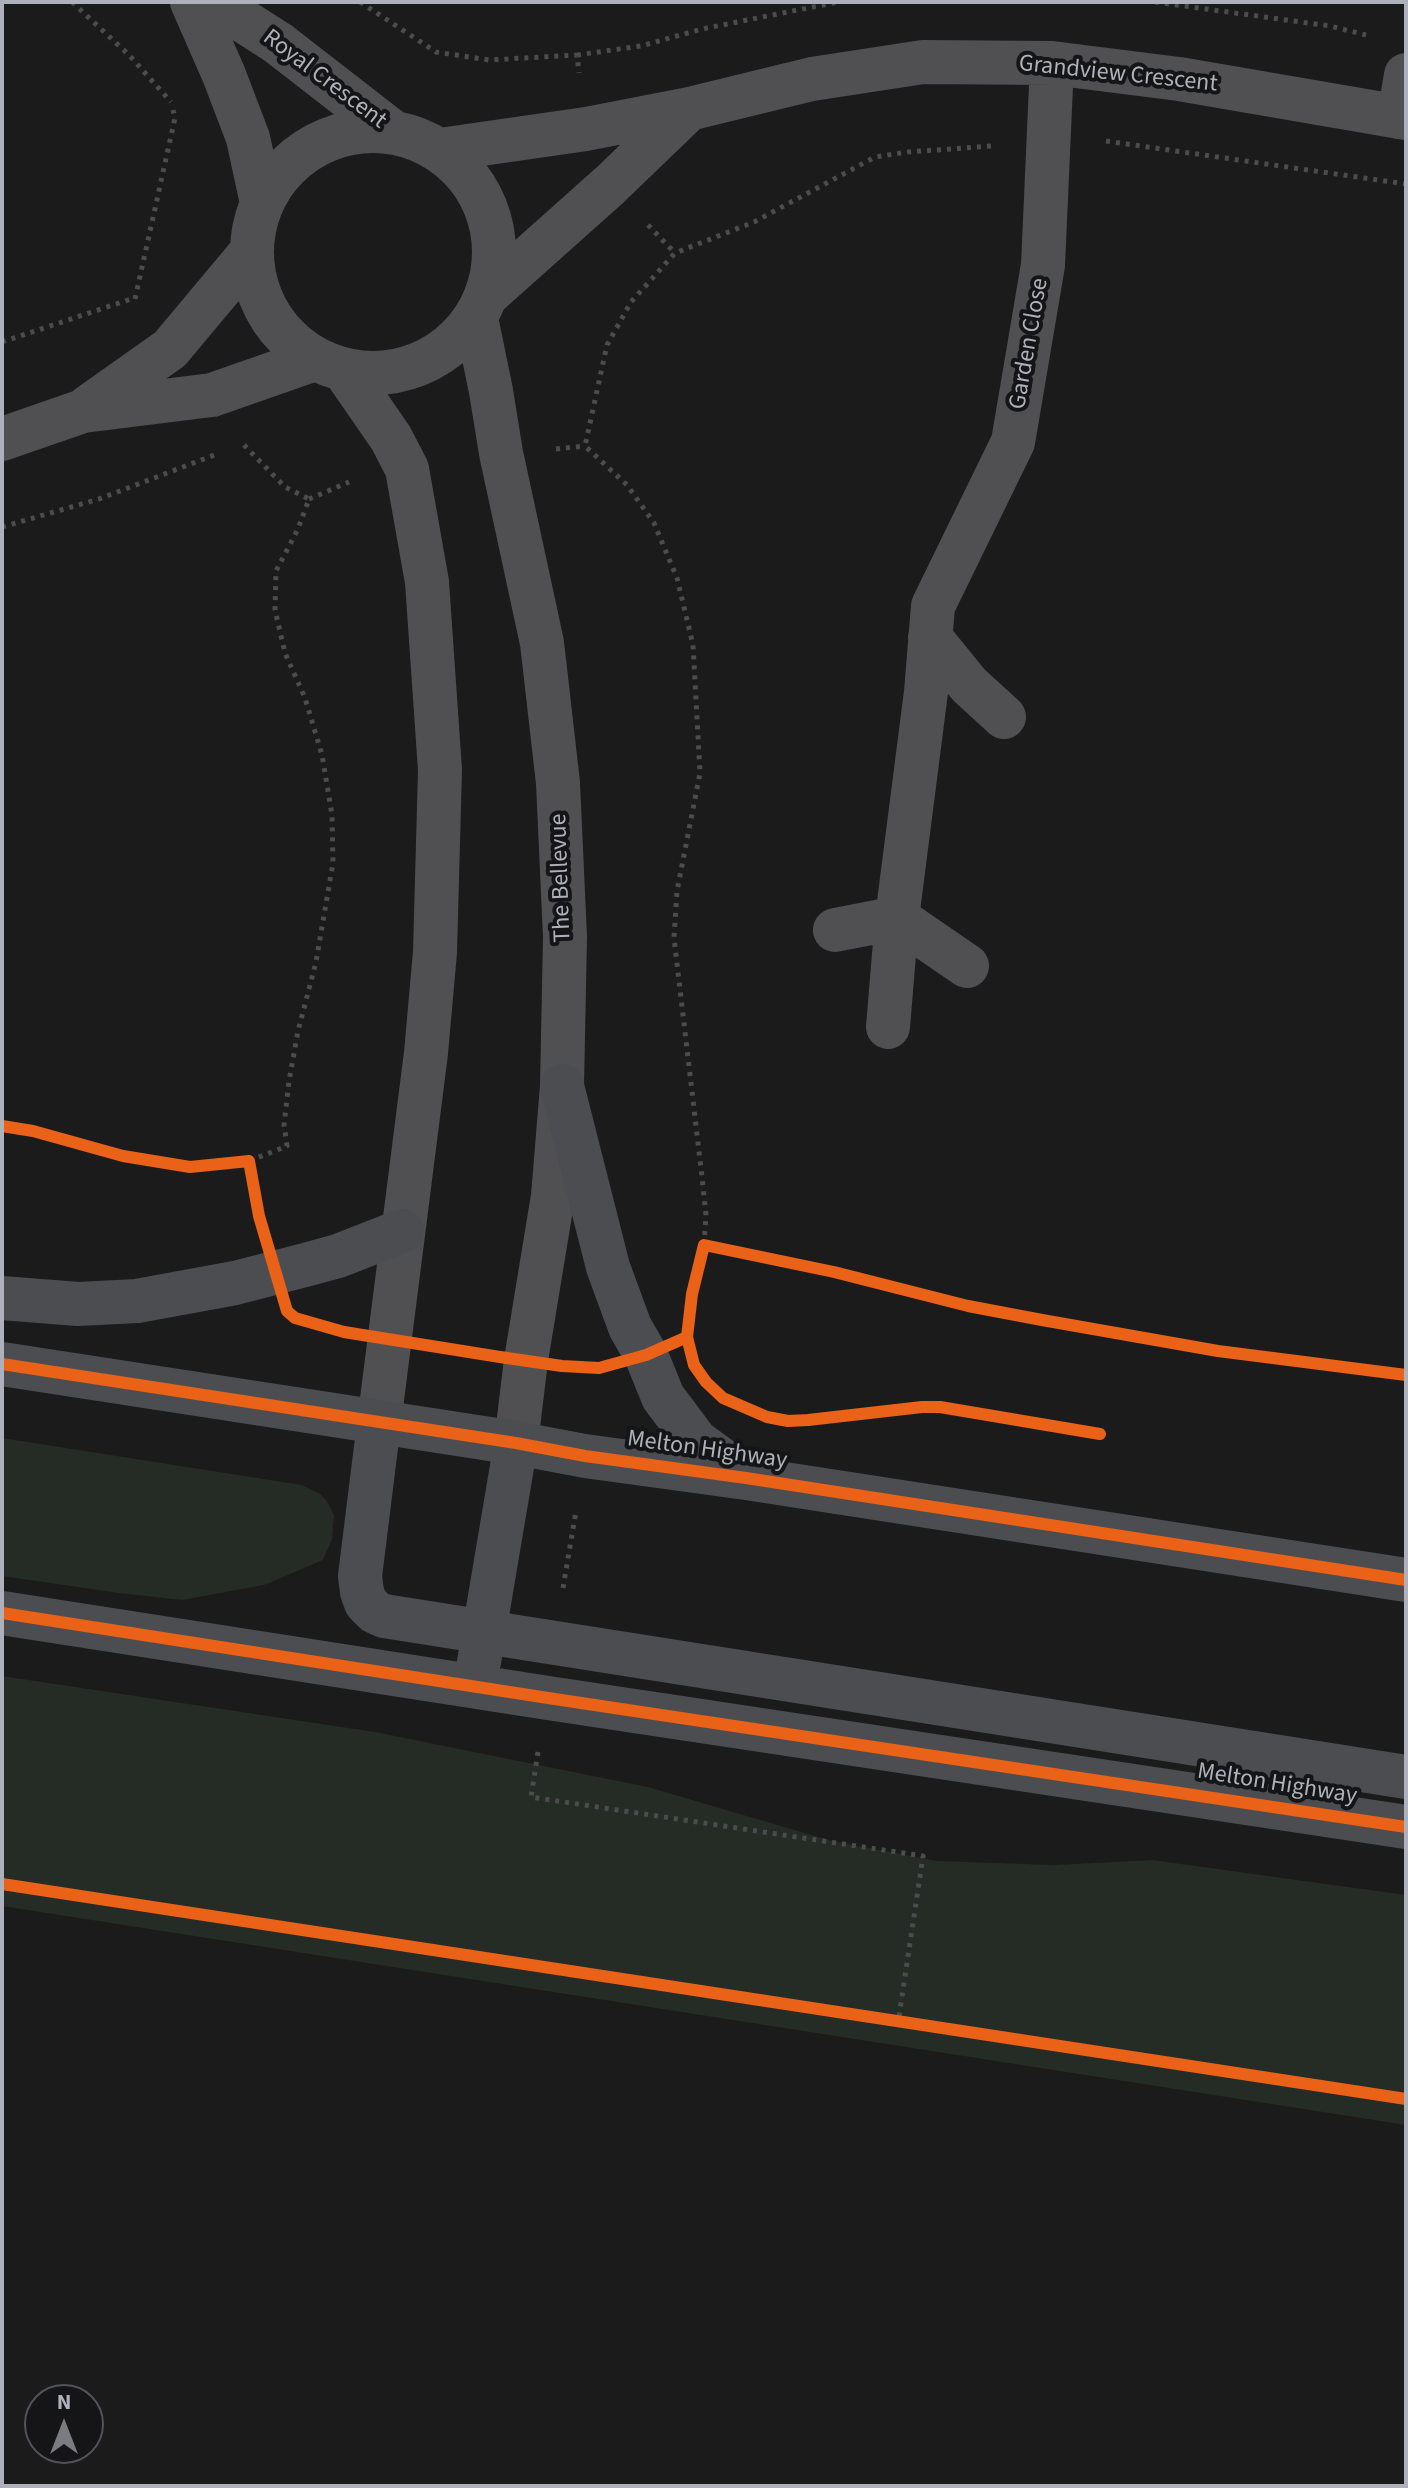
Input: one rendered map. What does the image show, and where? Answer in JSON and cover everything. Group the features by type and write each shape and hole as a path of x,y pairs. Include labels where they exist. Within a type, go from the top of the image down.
{"highway":[{"path":"562,1086 608,1267 630,1327 646,1355 663,1397 696,1441 746,1478"},
{"path":"2,1298 78,1304 137,1301 235,1283 305,1265 402,1231"},
{"name":"Melton Highway","path":"2,1364 1406,1580"},
{"path":"379,1423 360,1576 366,1603 384,1616 1406,1777"},
{"path":"475,1686 516,1443"},
{"name":"Melton Highway","path":"2,1613 1406,1827"}],"street":[{"path":"192,2 248,138 262,203"},
{"name":"Royal Crescent","path":"214,2 278,43 394,133"},
{"name":"Grandview Crescent","path":"440,150 586,129 689,109 812,79 923,62 1052,63 1179,79 1402,118"},
{"name":"Garden Close","path":"932,622 1013,442 1043,265 1052,63"},
{"path":"1402,118 1406,75"},
{"path":"2,439 83,411 212,395 330,364 381,373 418,365 451,346 482,305 689,109"},
{"path":"379,1423 426,1053 435,952 440,770 427,582 407,469 391,438 330,364 289,339 269,313 256,283 252,251 254,226 262,203 284,170 316,145 355,132 394,133 440,150 470,177 489,213 495,253 482,305"},
{"path":"83,411 170,349 252,251"},
{"name":"The Bellevue","path":"482,305 501,453 542,643 558,783 565,937 562,1086 553,1196 526,1360 516,1443"},
{"path":"932,622 969,685 1004,717"},
{"path":"888,1027 897,918 932,622"},
{"path":"835,930 897,918 967,966"}],"path":[{"path":"72,2 129,55 171,103 175,118 134,298 170,349"},
{"path":"360,2 436,52 489,60 577,55 641,46 702,29 838,2"},
{"path":"1155,2 1330,26 1380,38"},
{"path":"577,55 586,129"},
{"path":"171,103 221,67"},
{"path":"717,1247 702,1251 706,1215 674,938 677,891 700,773 693,645 677,578 654,523 627,485 585,446 607,345 631,302 675,253 754,222 875,157 908,152 1110,141 1406,184"},
{"path":"2,342 134,298"},
{"path":"212,395 246,449 285,487 309,499 298,529 276,571 275,610 285,653 305,698 322,755 332,815 333,863 316,962 289,1081 284,1125 287,1146 249,1161 235,1162"},
{"path":"2,527 99,499 243,444"},
{"path":"249,1161 252,1174"},
{"path":"882,2021 913,2025"}],"shaded area":[{"path":"2,1438 302,1485 327,1501 334,1515 332,1539 323,1560 264,1585 182,1600 2,1576"},
{"path":"2,1676 375,1732 648,1787 832,1841 937,1861 1055,1865 1152,1860 1406,1895 1406,2125 2,1906"}],"cycle path":[{"path":"2,1126 33,1131 123,1156 190,1167 249,1161 259,1216 287,1311 295,1318 344,1332 562,1366 599,1368 646,1355 687,1337 692,1294 704,1245 1042,1320 1218,1351 1406,1375"},
{"path":"687,1337 694,1365 706,1382 723,1398 767,1417 788,1421 808,1420 940,1407 1100,1434"},
{"path":"2,1364 1406,1580"},
{"path":"2,1613 1406,1827"},
{"path":"2,1884 1406,2099"}]}
